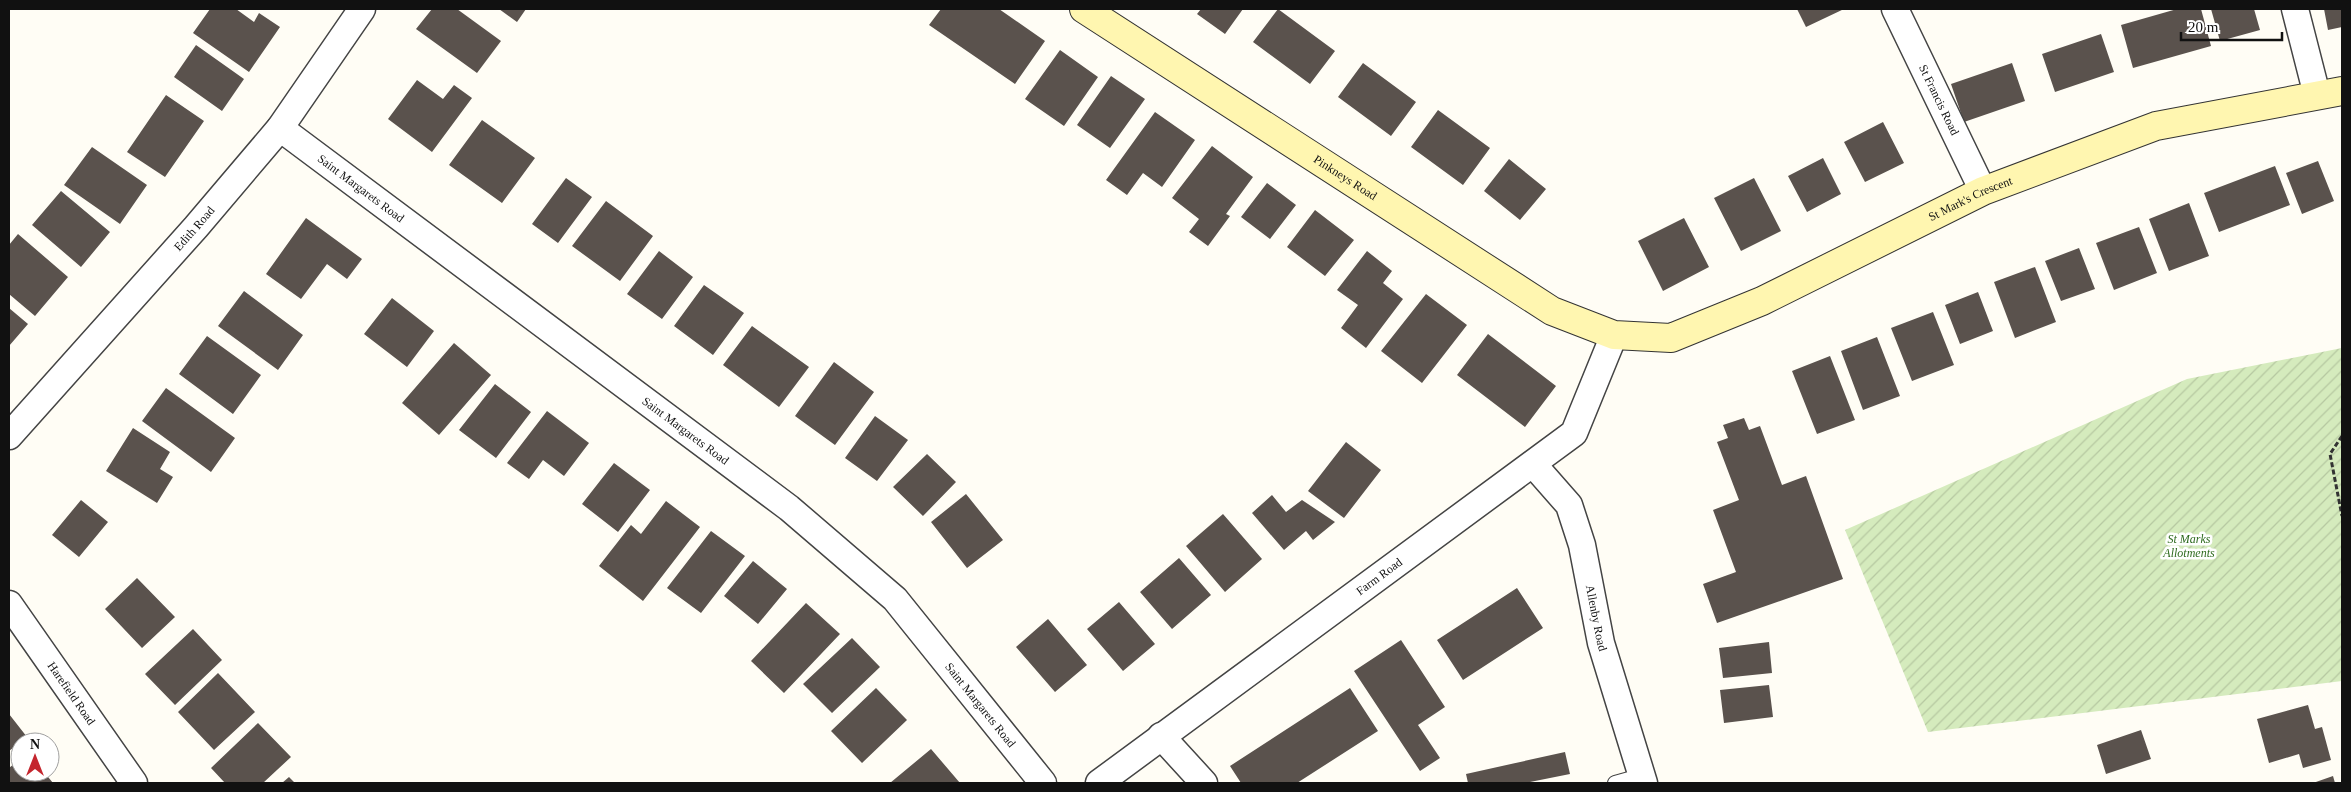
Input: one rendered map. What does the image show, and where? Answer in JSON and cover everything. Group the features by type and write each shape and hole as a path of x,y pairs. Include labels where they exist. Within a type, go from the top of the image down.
{"street":[{"name":"Edith Road","path":"9,436 196,227 280,128 362,9"},
{"name":"Pinkneys Road","path":"1084,9 1552,310 1614,335"},
{"name":"St Francis Road","path":"1895,9 1983,190"},
{"path":"2295,9 2330,93"},
{"name":"St Mark's Crescent","path":"1614,335 1670,338 1762,302 1983,190 2156,126 2330,93"},
{"name":"Saint Margarets Road","path":"280,128 797,514 895,599 1043,783"},
{"name":"Farm Road","path":"1099,783 1574,433 1614,335"},
{"name":"Allenby Road","path":"1533,464 1569,505 1582,545 1601,643 1642,780"},
{"name":"Harefield Road","path":"9,604 134,783"},
{"path":"1161,736 1204,783"}],"lane":[{"path":"1615,783 1642,780"}],"path":[{"path":"2342,436 2330,454 2342,516"}],"green space":[{"name":"St Marks Allotments","path":"2342,348 2342,681 1928,732 1845,530 2187,379"}],"building":[{"path":"210,9 236,9 254,22 259,13 280,27 249,72 193,33"},
{"path":"432,9 457,9 501,41 477,73 416,29"},
{"path":"499,9 526,9 517,22"},
{"path":"941,9 999,9 1045,41 1015,84 929,25"},
{"path":"1201,9 1243,9 1225,34 1197,14"},
{"path":"1278,9 1335,51 1310,84 1253,42"},
{"path":"1797,9 1844,9 1806,27"},
{"path":"2177,9 2201,9 2211,46 2133,68 2121,25"},
{"path":"2211,9 2254,9 2260,30 2220,41"},
{"path":"2324,9 2342,9 2342,27 2328,30"},
{"path":"2101,34 2114,72 2055,92 2042,54"},
{"path":"196,45 244,79 222,111 174,77"},
{"path":"1060,50 1098,77 1064,126 1025,99"},
{"path":"1363,63 1416,102 1391,136 1338,97"},
{"path":"2012,63 2025,101 1964,122 1951,84"},
{"path":"1111,76 1145,99 1110,148 1077,125"},
{"path":"417,80 443,99 454,85 472,98 432,152 388,119"},
{"path":"166,95 204,121 165,177 127,152"},
{"path":"1438,110 1490,148 1463,185 1411,147"},
{"path":"1155,112 1195,140 1162,187 1143,173 1127,195 1106,180"},
{"path":"482,120 535,158 502,203 449,165"},
{"path":"1883,122 1904,163 1865,182 1844,142"},
{"path":"1212,146 1253,177 1226,214 1230,216 1208,246 1189,232 1199,219 1172,198"},
{"path":"92,147 147,185 120,224 64,185"},
{"path":"1823,158 1841,194 1807,212 1788,176"},
{"path":"1509,159 1546,189 1520,220 1484,191"},
{"path":"2318,161 2334,201 2302,214 2286,173"},
{"path":"2275,166 2290,205 2219,232 2204,193"},
{"path":"566,178 592,197 558,243 532,224"},
{"path":"1754,178 1781,231 1741,251 1714,198"},
{"path":"1267,183 1296,205 1270,239 1241,217"},
{"path":"61,191 110,232 81,267 32,225"},
{"path":"606,201 653,236 620,281 572,246"},
{"path":"2189,203 2209,256 2169,271 2149,219"},
{"path":"1315,210 1354,240 1325,276 1287,247"},
{"path":"306,218 362,259 347,279 327,264 301,299 266,274"},
{"path":"1684,218 1709,267 1663,291 1638,241"},
{"path":"2139,227 2157,273 2114,290 2096,243"},
{"path":"18,234 68,277 35,316 9,294 9,245"},
{"path":"2079,248 2095,289 2061,301 2045,261"},
{"path":"659,251 693,277 662,319 627,294"},
{"path":"1367,251 1392,271 1383,283 1403,299 1366,348 1341,328 1358,305 1337,290"},
{"path":"2035,267 2056,322 2015,338 1994,282"},
{"path":"704,285 744,313 713,355 674,326"},
{"path":"244,291 303,335 278,370 218,326"},
{"path":"1978,292 1993,331 1960,344 1945,305"},
{"path":"1426,294 1467,325 1422,383 1381,351"},
{"path":"392,298 434,331 407,367 364,334"},
{"path":"9,308 28,324 9,346"},
{"path":"1933,312 1954,365 1912,381 1891,328"},
{"path":"752,326 809,367 779,407 723,365"},
{"path":"1488,334 1556,386 1525,427 1457,375"},
{"path":"207,336 261,375 233,414 179,374"},
{"path":"1877,337 1900,396 1863,410 1841,351"},
{"path":"454,343 491,375 439,435 402,403"},
{"path":"1830,356 1855,420 1817,434 1792,371"},
{"path":"834,362 874,392 835,445 795,416"},
{"path":"495,384 531,412 496,458 459,430"},
{"path":"166,388 235,438 211,472 142,421"},
{"path":"547,411 589,443 564,476 543,460 529,479 507,463"},
{"path":"875,416 908,440 877,481 845,458"},
{"path":"1744,418 1749,430 1760,426 1782,485 1806,476 1843,579 1717,623 1703,584 1736,572 1713,510 1739,500 1717,442 1728,438 1723,425"},
{"path":"133,428 170,452 160,469 173,477 157,503 106,471"},
{"path":"1346,442 1381,470 1344,518 1308,491"},
{"path":"927,454 956,482 923,516 893,487"},
{"path":"614,463 650,490 618,532 582,504"},
{"path":"966,494 1003,540 967,568 931,522"},
{"path":"1272,495 1286,512 1302,500 1335,522 1313,540 1306,531 1284,550 1252,513"},
{"path":"81,500 108,522 79,557 52,535"},
{"path":"666,501 700,527 643,601 599,566 631,525 641,534"},
{"path":"1223,514 1262,559 1225,592 1186,546"},
{"path":"711,531 745,556 701,613 667,588"},
{"path":"1179,558 1211,595 1172,629 1140,592"},
{"path":"753,561 787,589 758,624 724,596"},
{"path":"137,578 175,617 142,648 105,609"},
{"path":"1517,588 1543,628 1463,680 1437,640"},
{"path":"1119,602 1155,644 1123,671 1087,629"},
{"path":"806,603 840,634 784,693 751,661"},
{"path":"1048,619 1087,665 1055,692 1016,647"},
{"path":"193,629 222,660 175,705 145,674"},
{"path":"852,638 880,667 832,713 803,684"},
{"path":"1401,640 1445,707 1418,725 1440,758 1420,771 1354,671"},
{"path":"1769,642 1772,673 1723,678 1719,648"},
{"path":"218,673 255,712 214,750 178,712"},
{"path":"1769,685 1773,717 1724,723 1720,690"},
{"path":"876,688 907,720 862,763 831,731"},
{"path":"1350,688 1378,731 1297,783 1241,783 1230,766"},
{"path":"2308,705 2315,729 2322,727 2331,760 2303,768 2299,754 2269,763 2257,719"},
{"path":"9,714 23,732 10,732 9,751"},
{"path":"258,723 291,757 263,783 225,783 211,768"},
{"path":"2141,730 2151,759 2106,774 2097,745"},
{"path":"931,749 960,783 890,783"},
{"path":"1565,752 1570,774 1525,783 1468,783 1466,774"},
{"path":"9,768 10,782 53,783 9,783"},
{"path":"2333,776 2335,783 2313,783"},
{"path":"289,777 295,783 282,783"}]}
